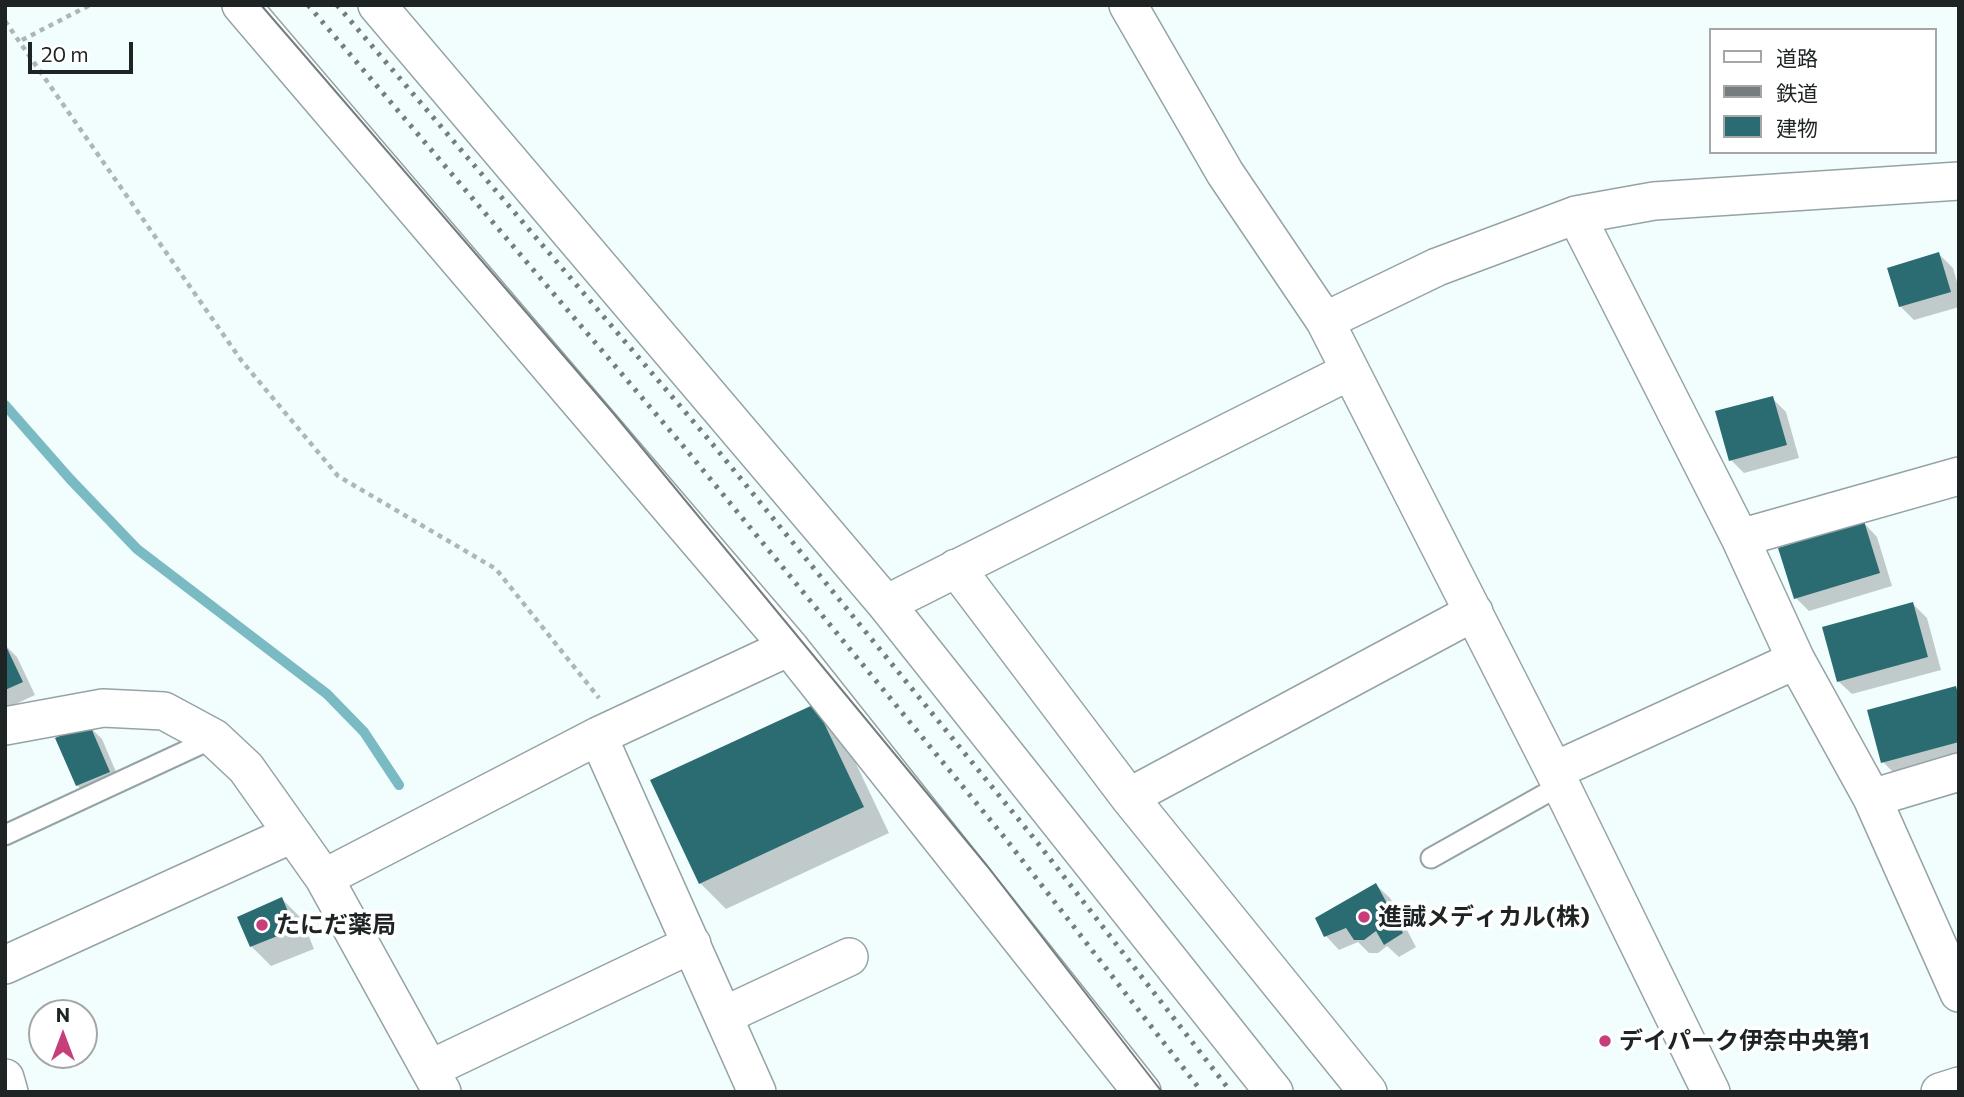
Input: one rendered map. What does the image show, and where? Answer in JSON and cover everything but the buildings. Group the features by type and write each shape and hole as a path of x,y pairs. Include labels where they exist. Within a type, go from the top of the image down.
{"street":[{"path":"241,5 789,647 1142,1092"},
{"path":"377,5 886,604 1274,1092"},
{"path":"1128,5 1225,173 1325,321 1558,778 1712,1092"},
{"path":"1325,321 1437,267 1576,215 1654,201 1959,181"},
{"path":"1576,215 1740,538 1797,660 1872,798 1959,993"},
{"path":"886,604 1350,371"},
{"path":"1740,538 1959,476"},
{"path":"956,569 1129,797 1368,1092"},
{"path":"1129,797 1474,612"},
{"path":"324,878 608,731 789,647"},
{"path":"1558,778 1797,660"},
{"path":"5,726 103,708 164,711 214,737 246,768 324,878 436,1080 692,944"},
{"path":"608,731 692,944 757,1092"},
{"path":"1872,798 1959,772"},
{"path":"5,965 292,834"},
{"path":"723,1016 849,957"},
{"path":"5,1078 9,1092"},
{"path":"1940,1092 1959,1086"}],"lane":[{"path":"5,835 214,737"},
{"path":"1431,858 1558,778"}],"path":[{"path":"22,40 90,5"},
{"path":"5,21 22,40 241,360 338,476 496,569 556,641 608,731"}],"waterway":[{"path":"5,405 137,549 327,694 364,732 399,785"}],"tram line":[{"path":"261,5 614,414 988,867 1162,1092"}],"railway":[{"path":"308,5 684,447 1005,838 1202,1092"},
{"path":"337,5 710,441 1037,842 1231,1092"}],"place":[{"name":"進誠メディカル(株)","path":"1364,917"},
{"name":"たにだ薬局","path":"262,925"},
{"name":"デイパーク伊奈中央第1","path":"1605,1041"}]}
